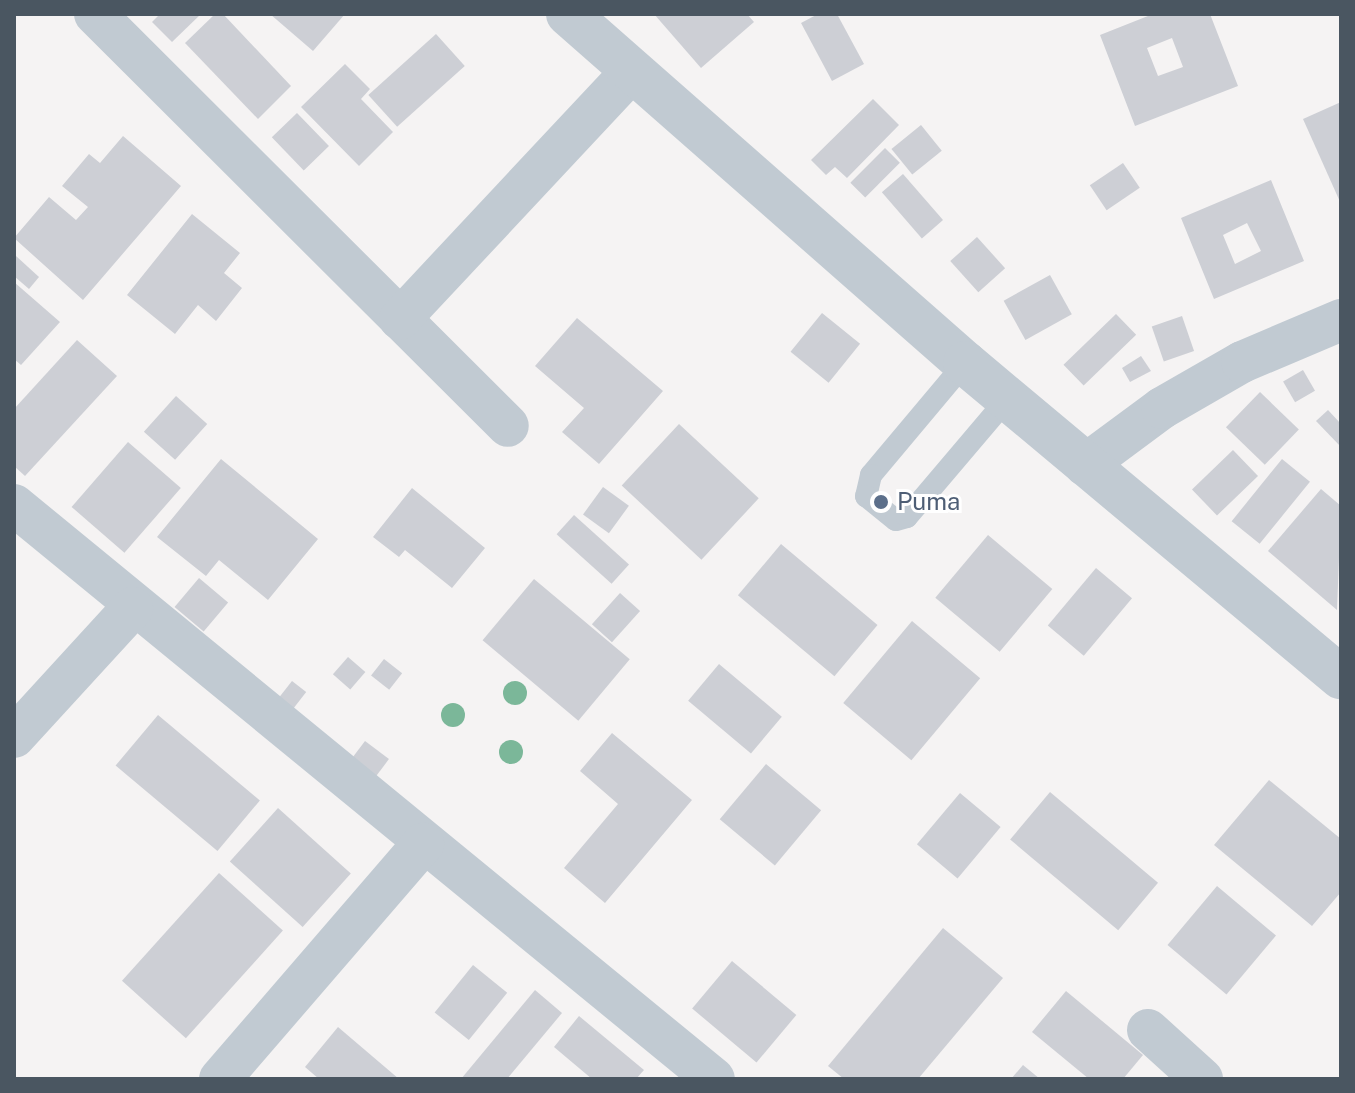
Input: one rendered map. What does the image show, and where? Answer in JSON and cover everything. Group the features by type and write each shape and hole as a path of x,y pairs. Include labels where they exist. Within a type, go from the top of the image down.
{"street":[{"path":"95,14 508,426"},
{"path":"568,14 965,363 1341,677"},
{"path":"400,319 632,71"},
{"path":"1085,465 1202,385 1341,320"},
{"path":"14,505 132,608 714,1079"},
{"path":"14,737 132,608"},
{"path":"220,1079 423,844"},
{"path":"1148,1030 1202,1079"}],"lane":[{"path":"965,363 871,475 866,496 896,520 907,517 1008,398"}],"building":[{"path":"160,14 201,14 172,42 152,22"},
{"path":"215,14 223,14 291,86 258,119 185,43"},
{"path":"270,14 345,14 313,51"},
{"path":"654,14 747,14 754,22 701,68"},
{"path":"818,14 837,14 864,64 832,81 801,23"},
{"path":"1153,14 1210,14 1238,86 1135,126 1100,35","holes":["1172,38 1183,67 1158,76 1147,48"]},
{"path":"436,34 465,66 397,127 368,95"},
{"path":"345,64 370,89 361,99 393,132 359,166 301,107"},
{"path":"873,99 899,125 847,178 835,167 826,175 811,160"},
{"path":"1341,102 1341,204 1303,119"},
{"path":"297,113 329,146 304,170 272,137"},
{"path":"921,125 942,151 912,175 891,149"},
{"path":"123,136 181,186 83,300 14,238 49,197 76,220 88,207 62,186 89,154 100,163"},
{"path":"885,148 900,163 865,197 850,183"},
{"path":"1123,163 1140,188 1107,210 1090,185"},
{"path":"903,174 943,220 922,238 882,192"},
{"path":"1271,180 1304,261 1214,299 1181,218","holes":["1247,223 1261,251 1235,264 1223,235"]},
{"path":"192,214 240,253 224,273 242,288 216,321 198,305 175,334 127,295"},
{"path":"977,237 1005,268 978,292 950,261"},
{"path":"16,256 39,277 29,289 14,276"},
{"path":"1050,275 1072,314 1025,340 1004,301"},
{"path":"14,282 60,322 21,365 14,359"},
{"path":"822,313 860,344 829,383 791,352"},
{"path":"1116,314 1136,335 1084,386 1063,365"},
{"path":"1182,316 1194,351 1164,361 1152,326"},
{"path":"577,318 663,391 599,464 562,432 584,408 535,366"},
{"path":"77,340 117,376 25,476 14,466 14,409"},
{"path":"1141,356 1151,371 1130,382 1122,368"},
{"path":"1303,370 1315,391 1295,402 1283,382"},
{"path":"1260,392 1299,430 1265,465 1226,427"},
{"path":"176,396 207,424 175,460 144,432"},
{"path":"1328,410 1341,424 1341,447 1316,421"},
{"path":"679,424 759,498 701,560 622,485"},
{"path":"128,442 181,488 124,553 72,507"},
{"path":"1233,450 1258,476 1217,515 1192,490"},
{"path":"221,459 318,539 268,600 219,560 206,576 157,537"},
{"path":"1282,459 1310,482 1260,544 1232,521"},
{"path":"603,487 629,506 609,533 583,515"},
{"path":"412,488 485,548 452,588 405,550 399,557 373,537"},
{"path":"1321,489 1341,506 1337,610 1268,551"},
{"path":"574,515 629,565 612,584 557,534"},
{"path":"988,535 1052,589 1000,652 935,598"},
{"path":"781,544 878,625 834,676 738,595"},
{"path":"1096,568 1132,598 1084,656 1048,625"},
{"path":"199,578 228,602 204,632 175,607"},
{"path":"534,579 630,659 578,721 483,640"},
{"path":"620,593 640,611 612,642 592,624"},
{"path":"912,621 980,678 911,760 843,703"},
{"path":"348,657 365,672 350,689 333,674"},
{"path":"384,659 402,673 389,690 371,676"},
{"path":"719,664 782,717 751,753 688,701"},
{"path":"292,681 306,692 288,715 274,704"},
{"path":"158,715 260,800 217,851 116,766"},
{"path":"612,733 692,800 605,903 564,868 618,804 580,771"},
{"path":"365,741 389,759 372,782 348,764"},
{"path":"766,764 821,810 775,865 720,819"},
{"path":"1269,780 1341,839 1341,892 1312,926 1214,845"},
{"path":"1050,792 1158,883 1118,930 1010,839"},
{"path":"960,793 1001,827 958,878 917,844"},
{"path":"278,808 351,874 303,927 230,862"},
{"path":"219,873 283,931 186,1038 122,981"},
{"path":"1217,886 1276,935 1226,994 1168,945"},
{"path":"943,928 1003,978 918,1079 844,1079 828,1066"},
{"path":"732,961 796,1015 756,1062 692,1008"},
{"path":"473,965 507,993 469,1040 435,1012"},
{"path":"535,990 562,1013 507,1079 461,1079"},
{"path":"1066,991 1143,1055 1123,1079 1089,1079 1032,1032"},
{"path":"579,1016 644,1070 636,1079 592,1079 554,1047"},
{"path":"338,1027 399,1079 319,1079 305,1067"},
{"path":"1023,1065 1040,1079 1011,1079"}],"place":[{"name":"Puma","path":"881,502"}]}
